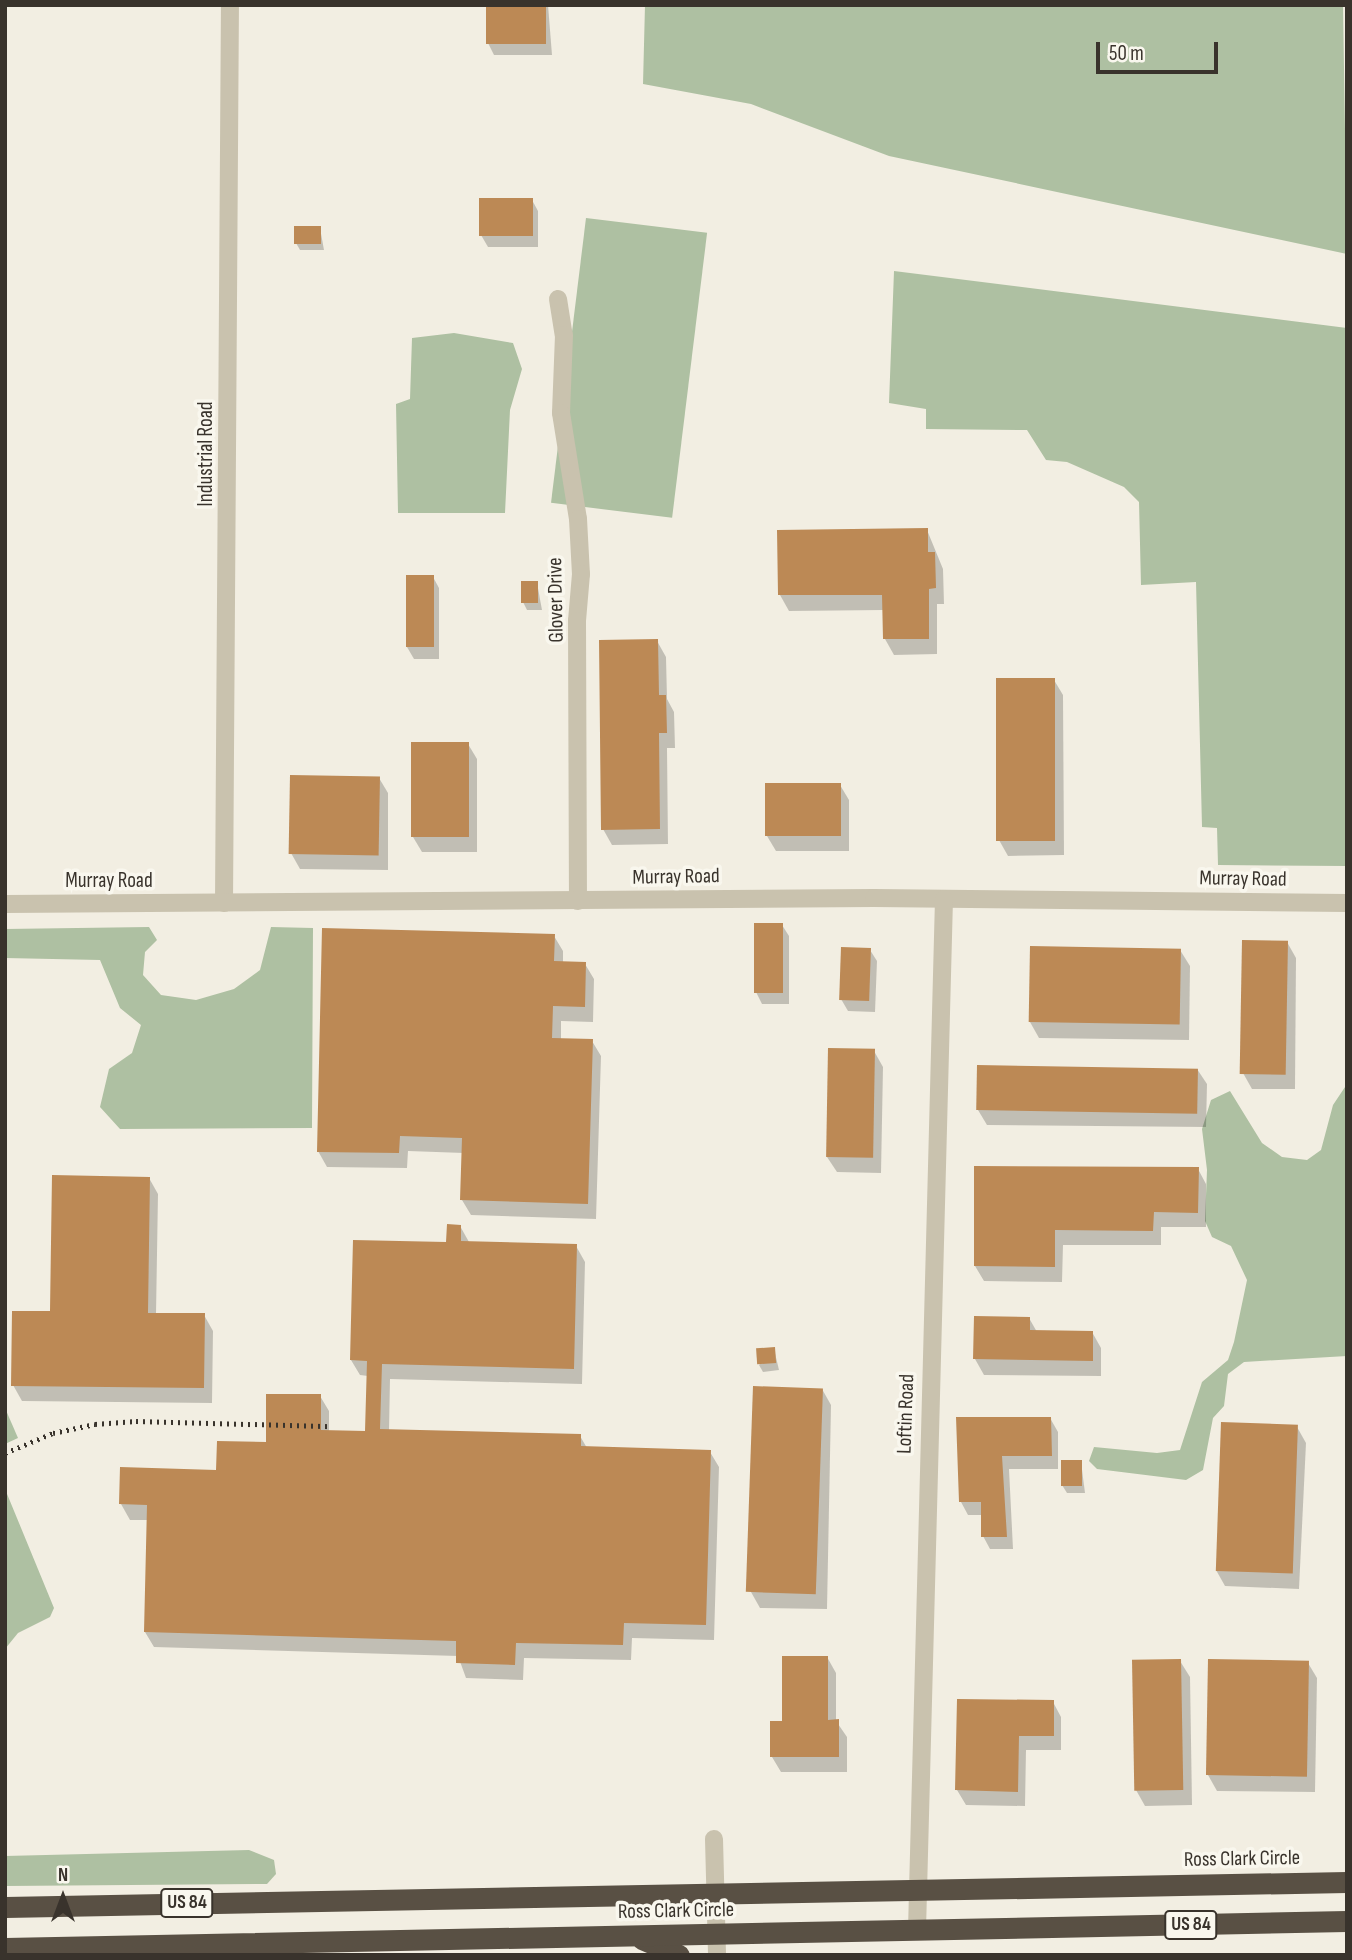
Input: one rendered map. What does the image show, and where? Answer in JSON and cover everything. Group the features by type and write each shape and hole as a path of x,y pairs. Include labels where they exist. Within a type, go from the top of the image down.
{"highway":[{"name":"Ross Clark Circle","path":"5,1908 1347,1882"},
{"name":"Ross Clark Circle","path":"5,1948 634,1936 717,1945 917,1930 1347,1921"},
{"path":"634,1936 679,1955"}],"street":[{"name":"Industrial Road","path":"223,903 230,5"},
{"name":"Glover Drive","path":"558,299 564,335 561,413 578,519 581,574 576,621 578,901"},
{"name":"Murray Road","path":"5,904 944,899 1347,903"},
{"name":"Loftin Road","path":"917,1930 944,899"},
{"path":"714,1839 717,1945"}],"green space":[{"path":"645,5 1343,5 1347,254 889,156 751,104 643,84"},
{"path":"586,218 707,233 672,518 551,503"},
{"path":"894,271 1347,328 1347,866 1218,865 1217,828 1202,827 1196,582 1141,585 1139,502 1124,487 1067,462 1046,460 1027,430 926,429 926,409 889,403"},
{"path":"454,333 513,343 522,369 510,410 505,513 398,513 396,404 410,399 412,338"},
{"path":"149,927 157,940 145,952 143,975 161,995 196,1000 234,989 260,970 271,927 313,928 312,1128 120,1129 100,1107 109,1069 132,1053 141,1025 120,1008 100,960 5,958 5,929"},
{"path":"1347,1084 1347,1356 1244,1362 1228,1374 1224,1406 1213,1418 1203,1470 1186,1480 1097,1469 1089,1461 1094,1447 1157,1453 1180,1450 1202,1382 1228,1360 1234,1342 1247,1280 1231,1246 1212,1237 1205,1221 1207,1170 1202,1129 1211,1100 1230,1091 1262,1143 1282,1157 1307,1160 1321,1150 1333,1105"},
{"path":"5,1408 18,1438 5,1444"},
{"path":"5,1489 54,1608 50,1617 18,1633 5,1649"},
{"path":"249,1850 274,1860 276,1874 267,1884 5,1886 5,1856"}],"building":[{"path":"486,5 546,5 546,44 486,44"},
{"path":"479,198 533,198 533,236 479,236"},
{"path":"294,226 321,226 321,244 294,244"},
{"path":"928,528 928,552 935,552 936,588 929,589 929,639 883,639 882,595 778,595 777,530"},
{"path":"406,575 434,575 434,647 406,647"},
{"path":"521,581 538,581 538,603 521,603"},
{"path":"658,639 659,695 666,695 667,733 659,733 660,829 601,830 599,640"},
{"path":"996,678 1055,678 1055,841 996,841"},
{"path":"411,742 469,742 469,837 411,837"},
{"path":"290,775 380,777 379,856 289,854"},
{"path":"765,783 841,783 841,836 765,836"},
{"path":"754,923 783,923 783,993 754,993"},
{"path":"322,928 555,934 554,961 586,962 585,1007 553,1006 552,1038 593,1039 588,1204 460,1200 462,1138 400,1136 399,1153 317,1152"},
{"path":"1242,940 1288,941 1286,1075 1240,1074"},
{"path":"1030,946 1181,949 1180,1025 1029,1022"},
{"path":"841,947 871,948 869,1001 839,1000"},
{"path":"828,1048 875,1049 873,1158 826,1157"},
{"path":"977,1065 1198,1069 1197,1114 976,1110"},
{"path":"974,1166 1199,1167 1198,1213 1154,1212 1153,1231 1055,1230 1055,1267 974,1266"},
{"path":"52,1175 150,1177 148,1313 205,1313 204,1388 11,1386 12,1311 50,1311"},
{"path":"447,1224 461,1225 461,1241 577,1244 574,1369 382,1364 380,1429 581,1434 581,1446 711,1450 706,1625 624,1623 623,1645 516,1643 515,1665 456,1663 456,1641 144,1632 147,1505 119,1504 120,1467 216,1470 217,1441 266,1442 266,1394 321,1394 321,1430 365,1431 367,1361 350,1360 353,1240 446,1242"},
{"path":"974,1316 1030,1317 1030,1330 1093,1331 1093,1361 973,1359"},
{"path":"775,1347 776,1363 757,1364 756,1348"},
{"path":"753,1386 823,1388 816,1594 746,1592"},
{"path":"956,1417 1051,1417 1052,1456 1002,1456 1007,1537 981,1537 981,1502 959,1502"},
{"path":"1221,1422 1298,1425 1293,1574 1216,1571"},
{"path":"1061,1460 1082,1460 1082,1486 1061,1486"},
{"path":"782,1656 828,1656 828,1720 839,1719 839,1757 770,1757 770,1721 782,1721"},
{"path":"1181,1659 1183,1790 1134,1791 1132,1660"},
{"path":"1208,1659 1309,1661 1307,1777 1206,1775"},
{"path":"957,1699 1054,1700 1054,1736 1019,1736 1018,1792 955,1790"}],"railway":[{"path":"5,1453 53,1433 95,1424 136,1421 332,1426"}]}
